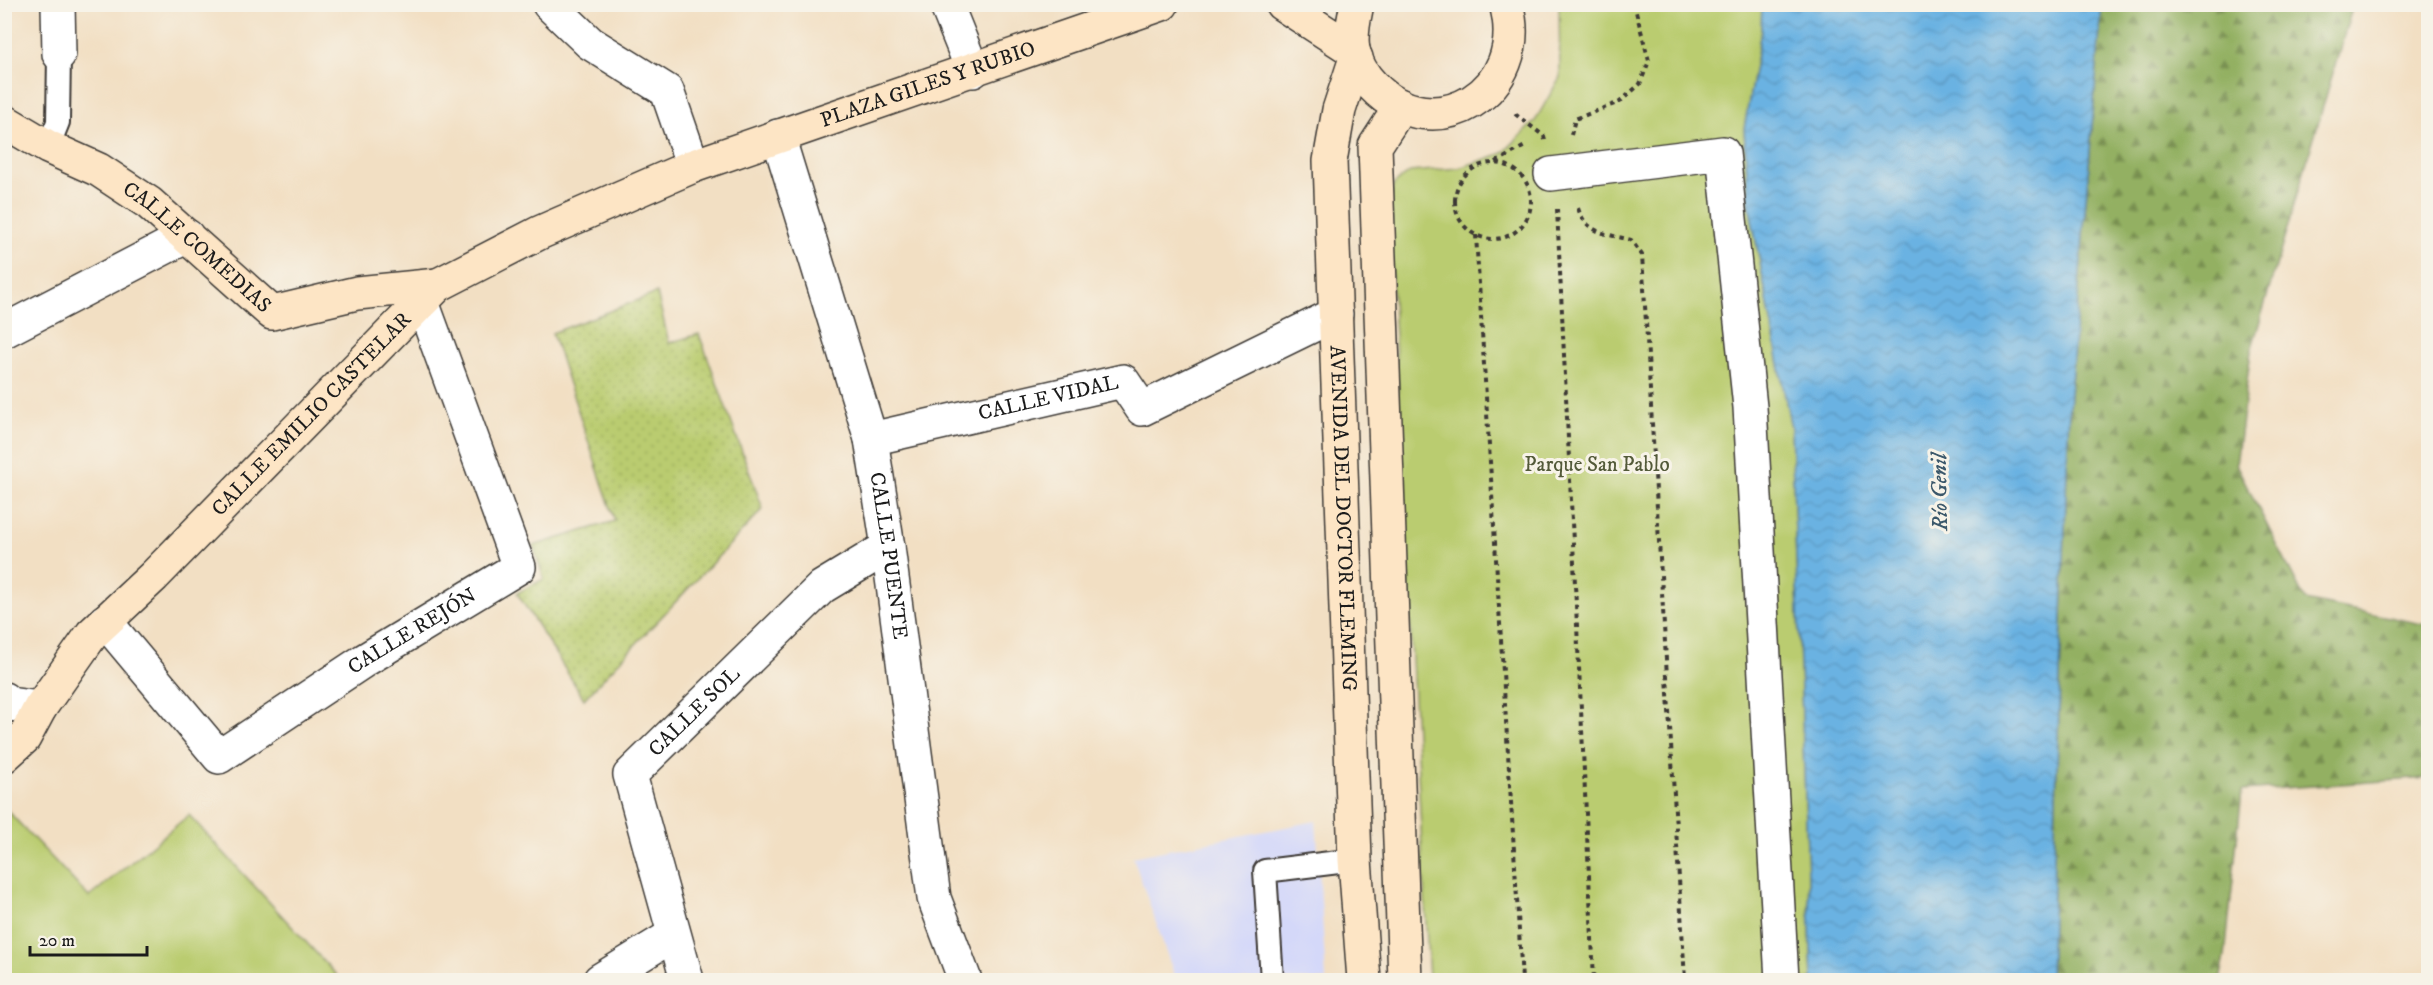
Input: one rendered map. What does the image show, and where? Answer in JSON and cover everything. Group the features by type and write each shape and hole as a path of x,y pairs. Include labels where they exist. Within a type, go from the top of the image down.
{"street":[{"path":"58,4 59,54"},
{"path":"549,4 590,43 667,91 693,166"},
{"path":"946,4 973,70"},
{"name":"PLAZA GILES Y RUBIO","path":"693,166 1162,4"},
{"path":"1282,4 1355,54 1366,78 1382,95 1401,106 1423,112 1446,112 1467,104 1485,92 1502,72 1511,46 1511,10"},
{"name":"AVENIDA DEL DOCTOR FLEMING","path":"1357,4 1352,31 1355,54 1339,110 1330,161 1355,860 1364,981"},
{"path":"1401,106 1375,146 1405,981"},
{"name":"CALLE COMEDIAS","path":"4,122 48,147 99,170 149,203 272,313 357,293 430,293"},
{"name":"CALLE PUENTE","path":"778,136 871,439 888,547 934,898 965,981"},
{"path":"1562,173 1723,153 1750,407 1782,981"},
{"name":"CALLE EMILIO CASTELAR","path":"4,756 24,738 40,708 92,634 154,576 430,293 538,233 693,166"},
{"path":"4,331 187,236"},
{"name":"CALLE REJÓN","path":"105,621 219,757 365,660 519,567 430,293"},
{"name":"CALLE VIDAL","path":"871,439 1123,381 1142,409 1336,314"},
{"name":"CALLE SOL","path":"687,981 630,775 822,587 888,547"},
{"path":"4,699 9,704 40,708"},
{"path":"600,981 673,935"}],"lane":[{"path":"48,147 58,122 59,54"},
{"path":"1272,981 1265,871 1355,860"}],"path":[{"path":"1594,981 1559,219 1562,173 1575,119 1620,102 1640,84 1649,61 1634,4"},
{"path":"1485,92 1544,136 1576,202 1582,221 1599,232 1631,240 1642,255 1684,981"},
{"path":"1496,162 1508,165 1526,181 1531,192 1531,205 1522,227 1500,239 1489,239 1465,228 1457,216 1454,204 1455,190 1470,170 1482,164 1496,162 1544,136"},
{"path":"1476,235 1522,981"}],"shaded area":[{"path":"1316,821 1326,980 1176,980 1133,857"}],"green space":[{"name":"Parque San Pablo","path":"1559,5 1762,5 1761,31 1744,129 1749,204 1791,428 1812,980 1429,980 1388,206 1394,184 1410,172 1459,168 1503,153 1535,121 1560,77"},
{"path":"2102,5 2353,5 2251,351 2236,464 2305,600 2428,625 2428,778 2242,791 2225,957 2220,980 2050,980 2069,407"},
{"path":"657,293 669,343 699,334 763,509 584,699 517,593 544,579 533,546 615,521 552,333"},
{"path":"4,807 89,897 189,815 341,980 5,980"}],"water":[{"name":"Río Genil","path":"1762,5 2102,5 2069,407 2050,980 1812,980 1791,428 1749,204 1744,129 1761,31"}]}
